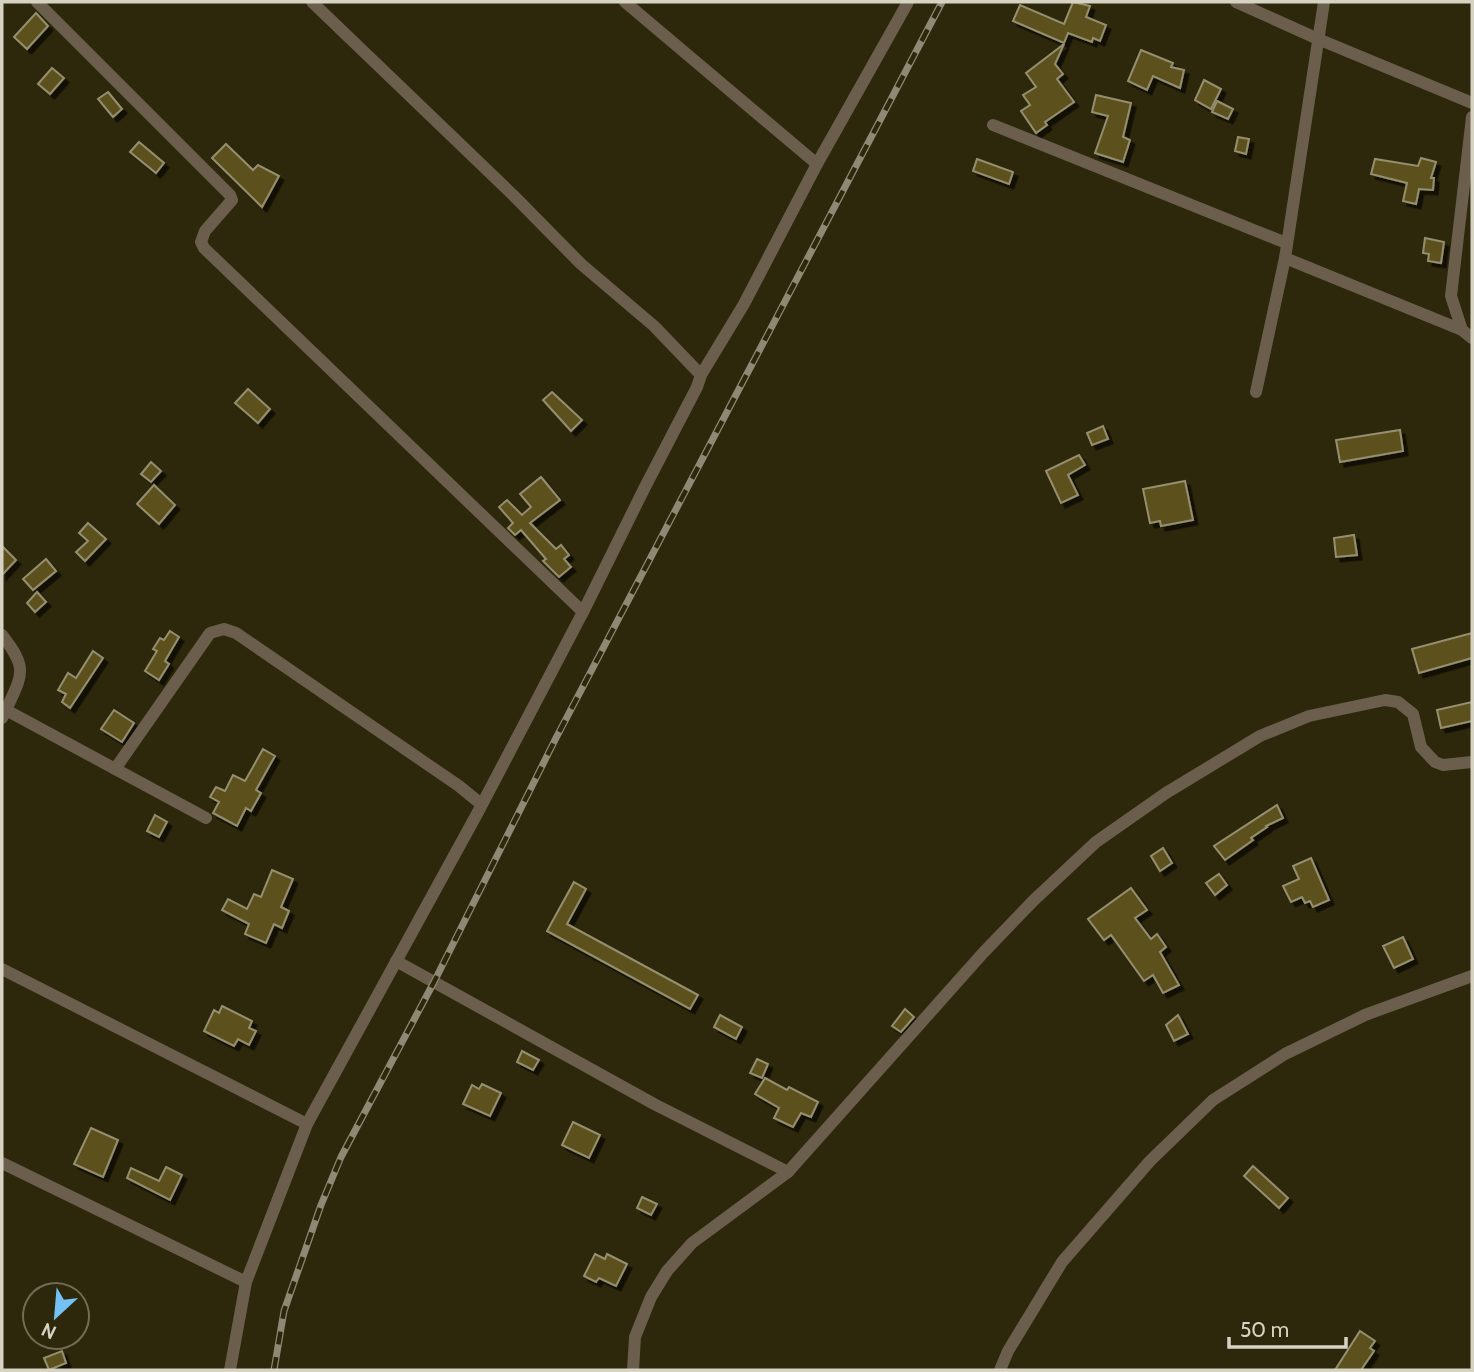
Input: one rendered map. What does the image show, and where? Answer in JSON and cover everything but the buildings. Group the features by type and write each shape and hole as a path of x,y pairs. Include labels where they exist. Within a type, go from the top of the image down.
{"street":[{"path":"37,2 230,195 232,200 205,231 201,242 204,248 583,612"},
{"path":"313,2 513,195 580,264 654,326 701,374"},
{"path":"625,2 817,164"},
{"path":"230,1370 246,1282 307,1124 583,612 697,387 701,374 744,304 817,164 908,2"},
{"path":"1236,2 1472,103"},
{"path":"1256,392 1285,258 1324,2"},
{"path":"1467,334 1451,296 1472,117"},
{"path":"993,125 1286,243"},
{"path":"1285,258 1467,334"},
{"path":"115,769 210,633 224,628 459,786 481,804"},
{"path":"2,635 15,652 21,666 20,678 4,714 206,818"},
{"path":"633,1370 635,1337 650,1297 667,1271 692,1242 788,1172 984,953 1096,842 1166,793 1260,736 1309,716 1385,700 1398,702 1413,714 1421,747 1435,762 1443,765 1472,762"},
{"path":"396,961 654,1104 788,1172"},
{"path":"2,969 307,1124"},
{"path":"1000,1370 1008,1351 1062,1262 1150,1161 1213,1100 1285,1054 1365,1015 1472,976"},
{"path":"2,1163 246,1282"}],"railway":[{"path":"274,1370 284,1311 341,1157 434,982 556,738 942,2"}]}
